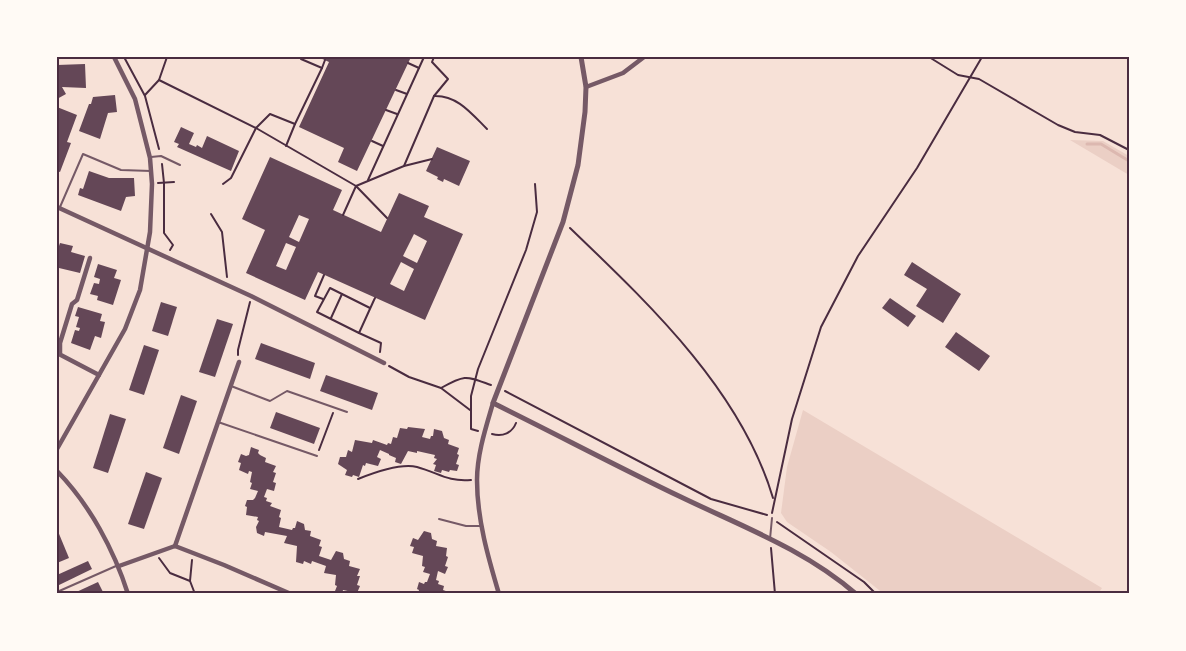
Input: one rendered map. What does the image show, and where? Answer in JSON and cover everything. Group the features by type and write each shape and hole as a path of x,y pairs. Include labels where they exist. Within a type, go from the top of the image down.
{"street":[{"path":"57,448 125,329 140,290 150,232 152,184 150,158 135,99 114,57"},
{"path":"499,594 482,526 477,479 485,432 493,403 563,222 578,165 586,87 580,57"},
{"path":"586,87 623,73 644,57"},
{"path":"58,208 251,296 384,363"},
{"path":"90,258 77,300 72,304 59,353 99,375"},
{"path":"174,546 239,362"},
{"path":"493,403 680,497 770,539 816,564 856,594"},
{"path":"57,471 96,523 119,566 128,594"},
{"path":"119,566 174,546 279,592 291,594"}],"lane":[{"path":"58,208 83,154 121,170 151,171"},
{"path":"150,158 161,156 180,165"},
{"path":"231,386 270,401 287,391 347,412"},
{"path":"218,422 317,456"},
{"path":"770,539 772,518"},
{"path":"439,519 466,526 482,526"},
{"path":"57,592 119,566"}],"path":[{"path":"135,99 145,96 159,80 167,57"},
{"path":"367,181 424,57"},
{"path":"404,166 434,96 448,80 432,62 434,57"},
{"path":"929,57 958,75 979,79 1058,125 1075,132 1100,135 1129,150"},
{"path":"772,518 792,419 821,327 858,256 917,168 982,57"},
{"path":"297,58 302,58 322,68"},
{"path":"286,146 294,124 325,60"},
{"path":"408,63 419,68"},
{"path":"159,80 256,128 356,186 387,218"},
{"path":"396,90 407,94"},
{"path":"434,96 445,96 464,105 487,129"},
{"path":"386,110 398,114"},
{"path":"223,184 231,178 256,128 270,114 294,124"},
{"path":"372,141 383,146"},
{"path":"343,215 356,186 404,166 432,159"},
{"path":"152,184 174,182"},
{"path":"471,429 471,396 482,356 526,250 537,212 535,184"},
{"path":"211,214 222,232 228,286"},
{"path":"563,222 633,289 684,346 724,398 745,430 765,471 774,501"},
{"path":"323,299 315,296 324,275"},
{"path":"370,308 330,288 317,312 381,343 378,360"},
{"path":"330,319 342,294"},
{"path":"239,362 238,350 251,296"},
{"path":"359,333 375,298"},
{"path":"384,363 409,377 441,388 471,411"},
{"path":"441,388 467,376 499,388 711,499 772,518 785,529 820,550 876,594"},
{"path":"317,456 335,408"},
{"path":"358,479 378,471 415,466 455,481 477,479"},
{"path":"770,539 775,594"},
{"path":"156,552 170,573 190,581"},
{"path":"193,553 190,581 195,594"}],"shaded area":[{"path":"1070,140 1103,141 1129,156 1129,175"},
{"path":"803,410 1102,588 1098,594 884,594 831,552 787,522 781,513 787,467"}],"building":[{"path":"318,57 411,57 357,171 338,162 344,148 299,127 329,62"},
{"path":"85,64 86,88 62,87 66,94 57,99 57,65"},
{"path":"115,95 117,112 108,113 100,139 79,131 93,97"},
{"path":"57,107 77,115 67,142 71,143 60,172 57,171"},
{"path":"181,127 194,133 189,144 196,147 197,145 202,148 207,136 239,151 231,171 177,147 179,144 174,142"},
{"path":"437,147 470,161 459,186 444,179 443,182 426,171"},
{"path":"270,157 342,190 333,210 381,232 399,193 429,206 424,217 463,234 425,320 318,272 305,300 246,273 265,230 242,219","holes":["299,215 309,219 299,242 289,237","414,234 427,241 417,263 403,256","286,243 296,247 286,270 276,266","401,262 414,269 404,291 390,284"]},
{"path":"89,171 109,178 134,178 135,196 126,197 121,211 78,195 80,188 83,189"},
{"path":"60,243 73,246 71,252 85,256 80,273 59,268 57,274 57,245 59,246"},
{"path":"912,262 961,294 943,323 916,306 927,289 904,275"},
{"path":"98,264 117,270 114,278 121,280 113,305 97,300 98,296 90,294 94,283 99,284 100,279 94,277"},
{"path":"890,298 916,316 908,327 882,308"},
{"path":"161,302 177,307 168,336 152,331"},
{"path":"78,307 102,314 100,321 105,322 101,338 95,336 90,350 71,343 75,330 79,331 80,328 76,327 79,317 75,316"},
{"path":"217,319 233,324 215,377 199,372"},
{"path":"956,332 990,356 979,371 945,347"},
{"path":"261,343 315,363 310,379 255,359"},
{"path":"144,345 159,350 144,395 129,390"},
{"path":"326,375 378,393 372,410 320,391"},
{"path":"181,395 197,401 179,454 163,448"},
{"path":"276,412 320,428 314,444 270,428"},
{"path":"110,414 126,419 108,473 93,468"},
{"path":"408,427 425,429 422,437 430,439 434,429 442,431 444,438 449,440 448,444 459,448 457,471 442,470 441,473 434,471 436,465 433,464 437,459 434,458 435,455 408,451 401,464 395,462 396,458 380,450 377,457 381,459 378,466 366,463 359,477 345,475 347,470 338,464 340,457 346,457 348,450 352,452 355,440 372,443 373,440 387,445 391,444 393,437 397,438 400,428 407,429"},
{"path":"251,447 259,450 258,453 266,458 265,462 276,466 273,472 276,473 273,482 276,483 274,491 267,489 264,497 267,498 266,501 272,503 270,506 281,510 279,527 292,530 297,521 304,524 305,530 311,531 310,536 321,540 319,546 322,547 319,556 331,560 336,551 343,553 344,559 350,561 349,566 360,569 357,585 360,586 357,593 343,590 342,594 335,591 336,575 324,573 326,566 312,561 311,564 304,561 303,564 296,562 297,546 284,543 287,536 265,532 264,536 257,533 258,517 246,515 247,507 245,506 247,500 253,500 258,491 250,489 252,472 249,471 248,474 239,470 241,463 238,462 241,454 249,455"},
{"path":"146,472 162,478 144,529 128,524"},
{"path":"57,529 69,558 57,563"},
{"path":"424,531 431,533 432,539 437,541 436,546 447,548 446,556 448,557 445,566 448,567 445,574 438,571 436,580 439,581 438,584 444,586 443,590 454,594 418,594 419,582 424,584 427,582 430,574 423,572 425,567 422,566 423,556 412,553 414,547 410,546 413,538 418,540"},
{"path":"88,561 92,569 57,586 57,575"},
{"path":"98,582 104,594 72,594"}],"waterway":[{"path":"1087,144 1101,144 1129,161"}]}
